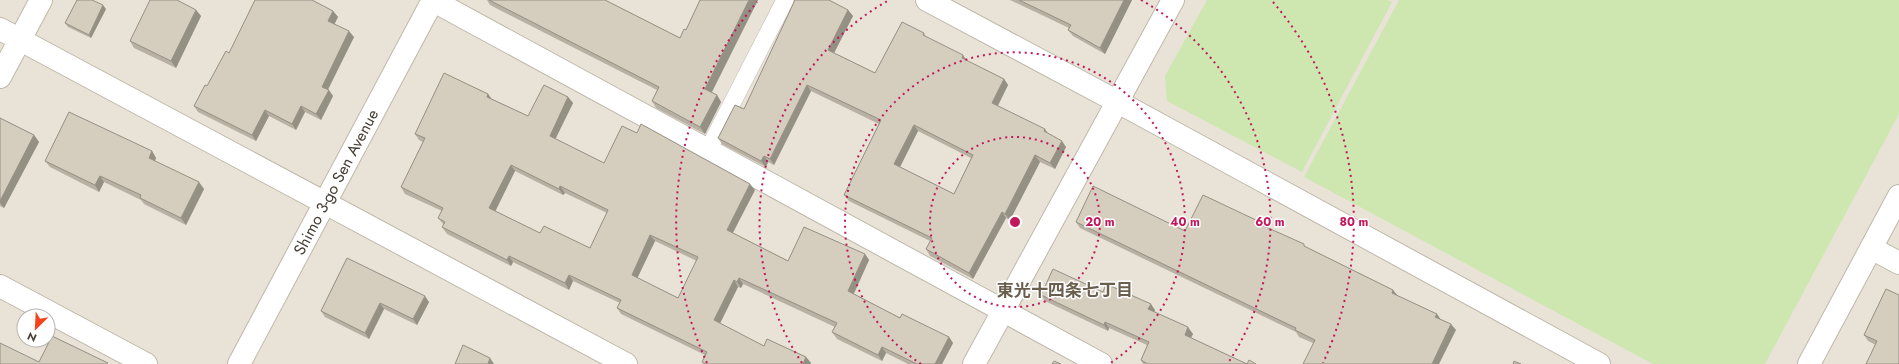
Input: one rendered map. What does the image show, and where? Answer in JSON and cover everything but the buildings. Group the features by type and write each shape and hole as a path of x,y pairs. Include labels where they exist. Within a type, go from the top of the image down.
{"street":[{"path":"0,77 41,0"},
{"path":"432,0 1101,364"},
{"name":"Shimo 3-go Sen Avenue","path":"239,364 432,0"},
{"path":"927,0 1118,102 1599,364"},
{"path":"974,364 1173,0"},
{"path":"0,29 626,364"},
{"path":"1809,364 1899,196"},
{"path":"1871,248 1899,263"},
{"path":"0,286 146,364"}],"lane":[{"path":"708,150 785,0"}],"shaded area":[{"path":"0,0 1899,0 1899,364 0,364"}],"green space":[{"path":"1207,0 1388,0 1392,2 1302,172 1167,101 1165,76"},
{"path":"1399,0 1899,0 1899,114 1765,364 1653,364 1304,177"}],"district":[{"name":"東光十四条七丁目","path":"1065,290"}]}
